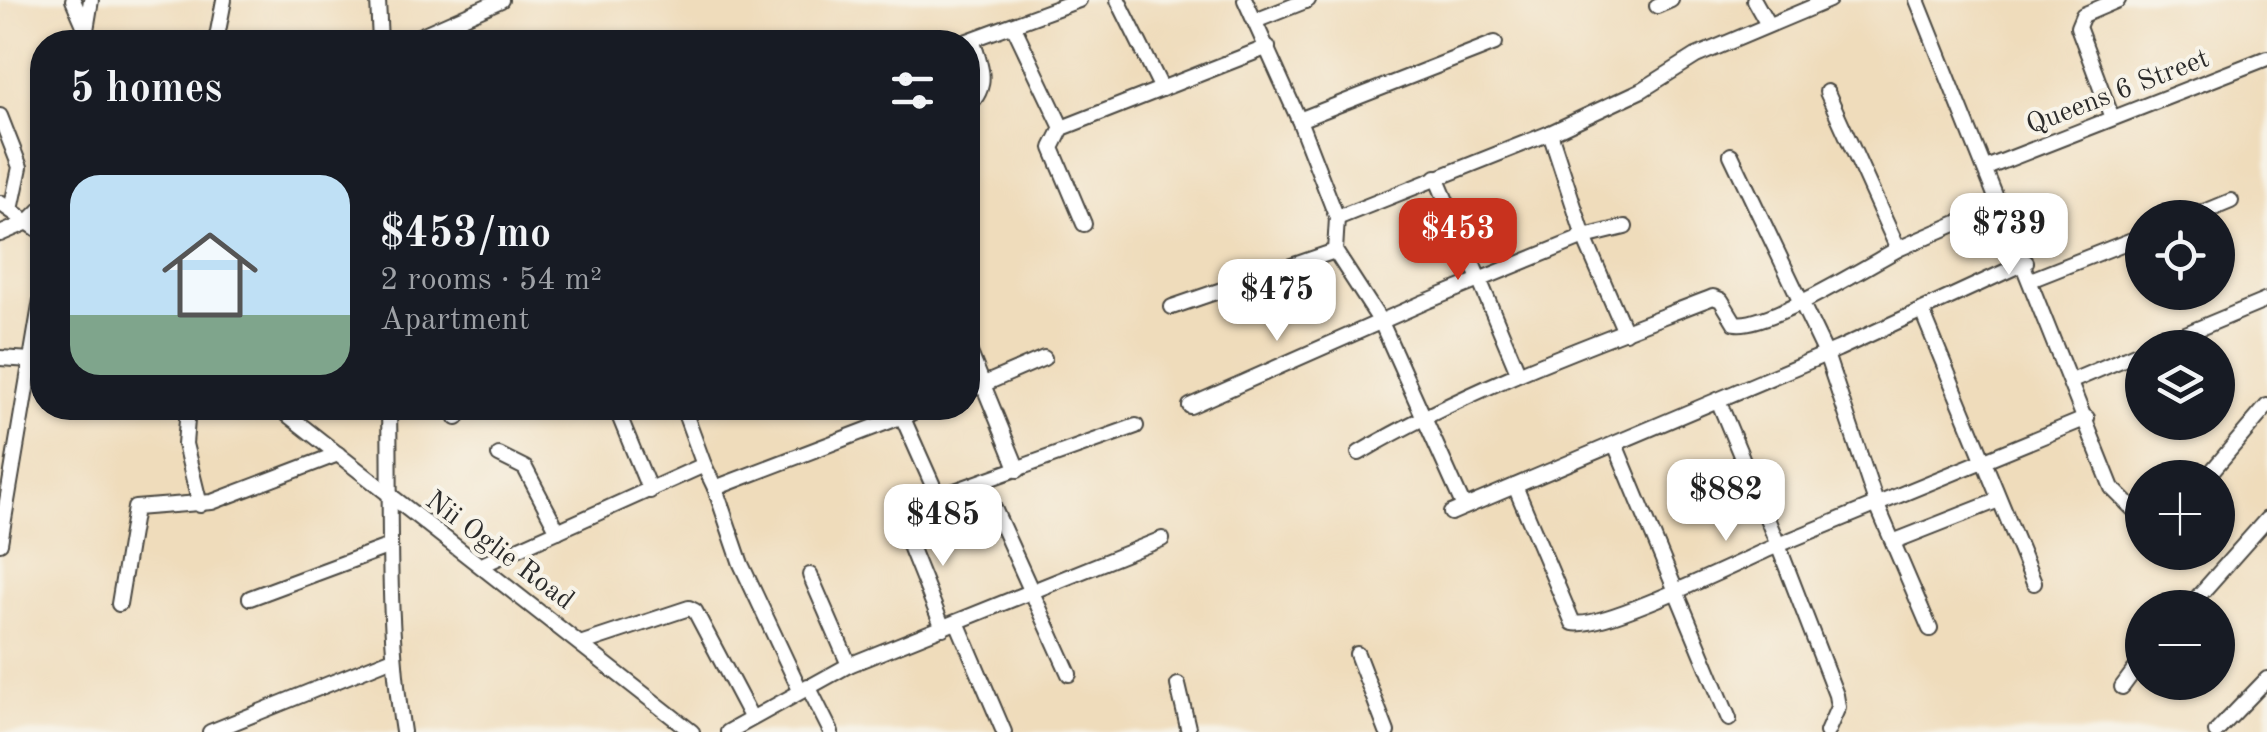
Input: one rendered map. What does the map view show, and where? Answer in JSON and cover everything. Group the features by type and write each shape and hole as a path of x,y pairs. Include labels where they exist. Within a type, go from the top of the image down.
{"street":[{"path":"72,0 83,30"},
{"path":"86,30 91,0"},
{"path":"218,30 224,0"},
{"path":"378,0 379,30"},
{"path":"433,30 501,0"},
{"path":"980,37 1079,0"},
{"path":"1118,0 1162,89"},
{"path":"1245,0 1299,120 1336,218 1335,251 1381,322 1425,414 1457,510 1826,354 2026,262"},
{"path":"1255,21 1308,0"},
{"path":"1754,0 1767,23"},
{"path":"1336,218 1550,133 1642,90 1696,56 1829,0"},
{"path":"1918,0 2026,262 2112,488 2125,501"},
{"path":"2112,118 2078,27 2082,15 2118,0"},
{"path":"1014,25 1062,128"},
{"path":"1299,120 1494,43"},
{"path":"1084,224 1052,148 1062,128 1268,48"},
{"name":"Queens 6 Street","path":"1986,168 2267,58"},
{"path":"1827,92 1898,249"},
{"path":"0,116 20,167 5,206 28,222"},
{"path":"1550,133 1584,237 1625,332"},
{"path":"1730,155 1826,354 1876,503 1930,629"},
{"path":"1436,177 1518,372"},
{"path":"1359,453 1425,414 1518,372 1713,297 1721,300 1735,323 1742,325 1799,304 1898,249 2001,204"},
{"path":"0,234 28,222"},
{"path":"1190,406 1584,237 1625,227"},
{"path":"2032,279 2125,243"},
{"path":"1172,307 1335,251"},
{"path":"2195,330 2267,300"},
{"path":"1922,311 1955,383 1981,460 2034,584"},
{"path":"0,358 30,360"},
{"path":"980,386 1044,358"},
{"path":"2072,381 2125,359"},
{"path":"0,543 30,366"},
{"path":"980,376 1018,470"},
{"path":"1718,400 1836,695 1838,707 1827,732"},
{"path":"2221,460 2267,406"},
{"path":"1514,486 1573,623 1590,624 2087,418"},
{"path":"187,420 184,444 200,505"},
{"name":"Nii Oglie Road","path":"294,420 583,643 690,731"},
{"path":"389,420 388,547 393,658 403,732"},
{"path":"621,420 650,490"},
{"path":"687,420 742,564 804,688 831,732"},
{"path":"715,488 892,420"},
{"path":"904,420 938,497 1136,426"},
{"path":"1615,444 1729,719"},
{"path":"119,604 135,508 200,505 338,454"},
{"path":"500,455 524,468 558,531"},
{"path":"482,565 704,465"},
{"path":"983,484 1070,674"},
{"path":"1895,542 1999,500"},
{"path":"2204,590 2267,519"},
{"path":"902,526 1004,732"},
{"path":"728,732 849,665 1162,539"},
{"path":"250,598 388,547"},
{"path":"810,576 849,665"},
{"path":"583,643 689,608 695,611 751,717"},
{"path":"1357,654 1387,732"},
{"path":"210,732 393,658"},
{"path":"2216,732 2267,679"},
{"path":"2122,687 2125,683"},
{"path":"1178,685 1188,732"}]}
